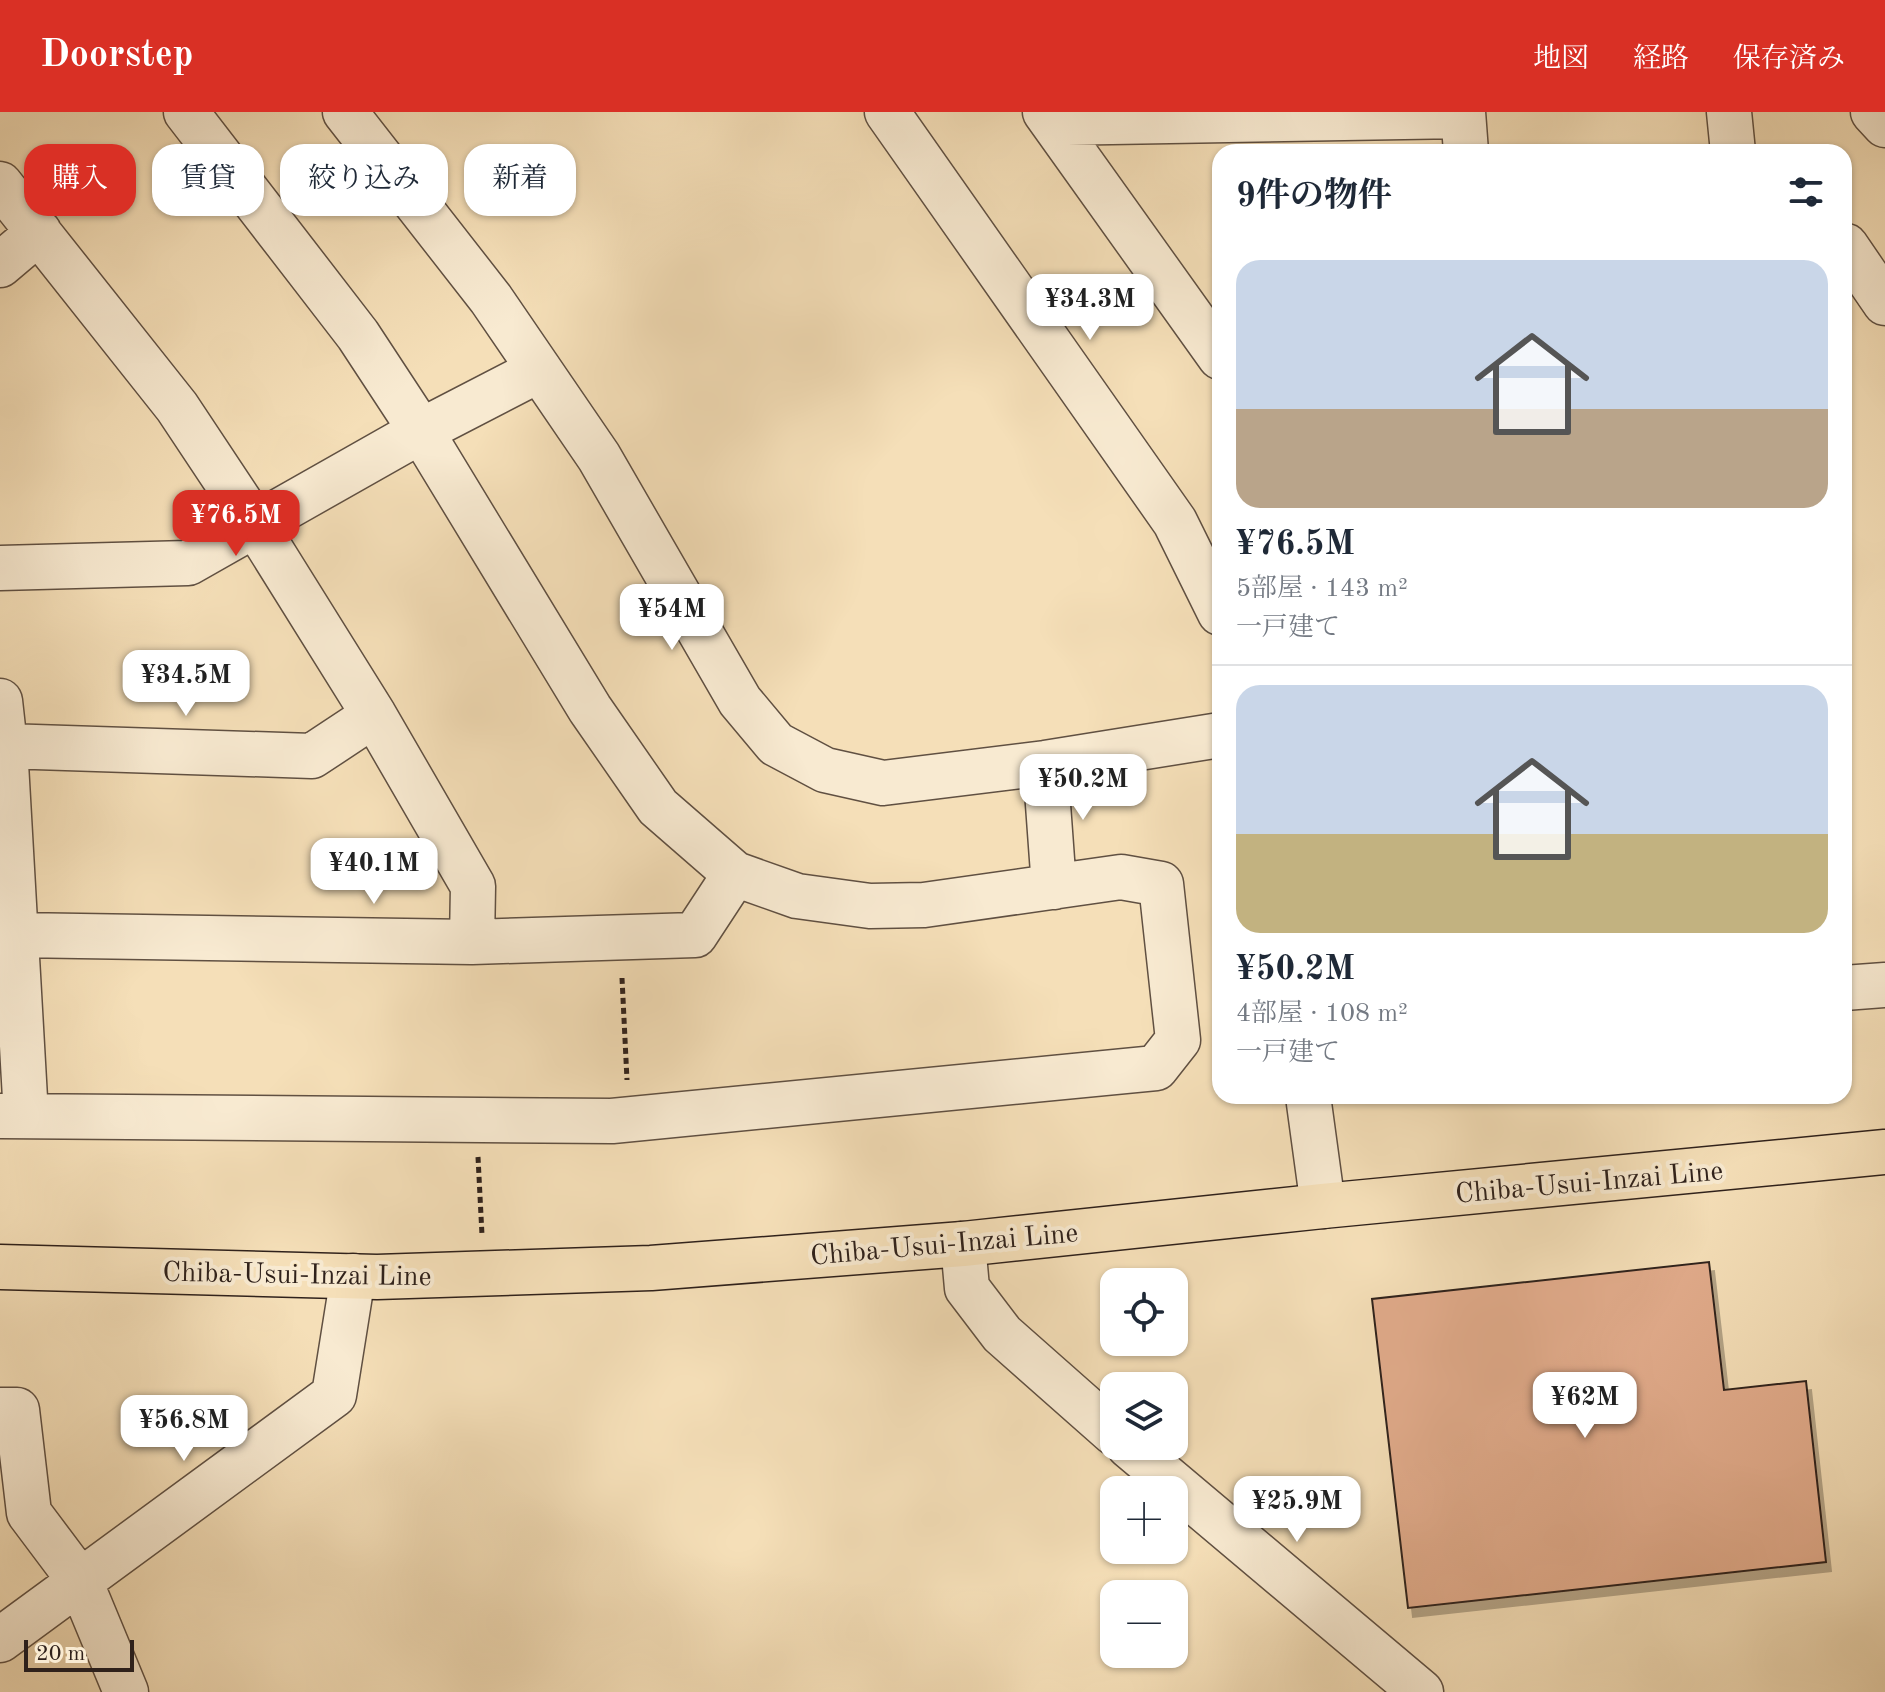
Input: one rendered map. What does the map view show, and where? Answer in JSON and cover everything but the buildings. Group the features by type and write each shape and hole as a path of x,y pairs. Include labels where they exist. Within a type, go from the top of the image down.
{"main road":[{"name":"Chiba-Usui-Inzai Line","path":"0,1267 392,1277 651,1268 963,1244 1885,1152"}],"street":[{"path":"0,701 16,935 13,1116 612,1121 1156,1068 1178,1040 1161,884 1121,877 924,905 870,906 797,896 735,874 658,807 590,709 421,431 358,335 186,112"},
{"path":"345,112 491,299 599,457 740,701 776,744 825,770 883,783 1045,763 1212,736"},
{"path":"887,112 1175,522 1212,593"},
{"path":"1729,112 1732,144"},
{"path":"1873,112 1885,125"},
{"path":"1049,117 1464,127"},
{"path":"1049,117 1212,345"},
{"path":"0,184 177,407 256,526 374,715 473,886 472,942"},
{"path":"0,265 39,232"},
{"path":"1852,255 1885,303"},
{"path":"1176,293 1212,293"},
{"path":"0,568 188,563 421,431 539,370"},
{"path":"5,746 312,756 374,715"},
{"path":"1045,763 1054,887"},
{"path":"16,935 472,942 695,935 735,874"},
{"path":"1852,987 1885,985"},
{"path":"1309,1104 1323,1206"},
{"path":"963,1244 967,1288 1002,1334 1100,1421"},
{"path":"0,1640 334,1395 353,1276"},
{"path":"0,1410 17,1410 29,1513 80,1581 126,1692"},
{"path":"1146,1460 1421,1692"}],"path":[{"path":"620,937 629,1119"},
{"path":"476,1120 482,1236"}]}
